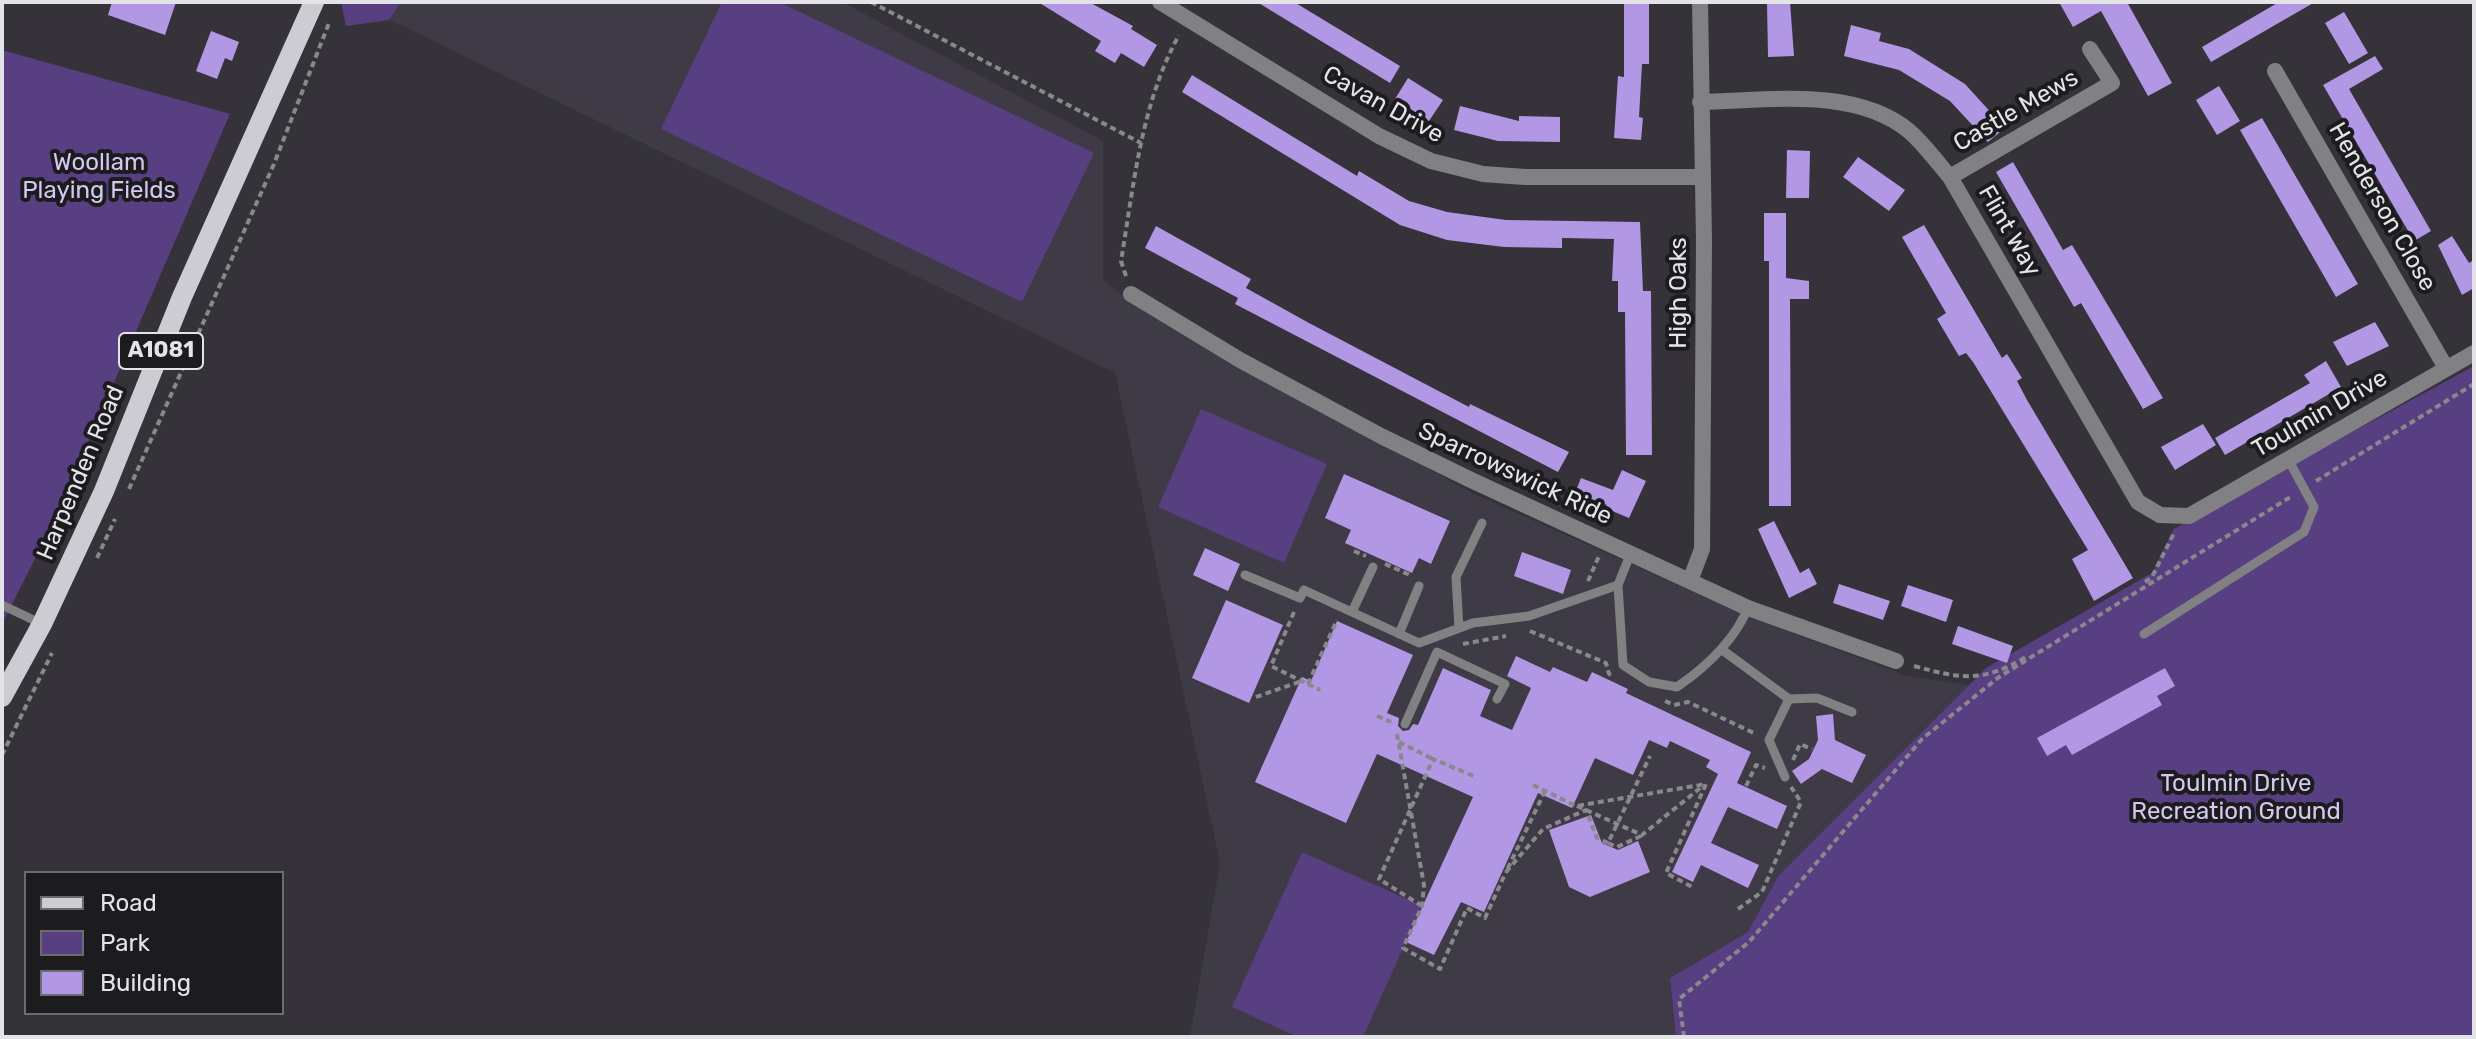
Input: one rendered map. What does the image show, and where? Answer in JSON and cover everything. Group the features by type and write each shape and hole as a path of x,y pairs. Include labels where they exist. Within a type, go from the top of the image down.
{"main road":[{"name":"Harpenden Road","path":"2,697 42,624 104,491 256,126 314,2"}],"street":[{"name":"Cavan Drive","path":"1160,2 1379,136 1431,161 1483,174 1525,177 1701,177"},
{"name":"High Oaks","path":"1690,581 1702,549 1704,241 1700,2"},
{"name":"Castle Mews","path":"1950,177 2112,83 2090,49"},
{"name":"Henderson Close","path":"2275,71 2446,368"},
{"name":"Flint Way","path":"1700,102 1808,101 1861,106 1908,130 1950,177 2138,502 2160,515 2186,516"},
{"name":"Sparrowswick Ride","path":"1131,294 1240,360 1381,436 1748,608 1896,661"},
{"name":"Toulmin Drive","path":"2186,516 2289,461 2474,353"}],"lane":[{"path":"2144,634 2304,532 2314,507 2289,461"},
{"path":"1459,628 1456,577 1482,523"},
{"path":"1630,555 1618,585 1623,665 1649,682 1677,687 1721,649 1748,608"},
{"path":"1352,612 1373,567"},
{"path":"1245,575 1300,598 1304,590 1419,643 1473,623 1529,616 1618,585"},
{"path":"1399,634 1419,586"},
{"path":"2,605 42,624"},
{"path":"1405,724 1437,652 1433,638"},
{"path":"1721,649 1789,699 1817,698 1852,712"},
{"path":"1437,652 1505,684 1497,699"},
{"path":"1785,777 1769,740 1789,699"}],"path":[{"path":"871,2 1141,143"},
{"path":"127,494 274,164 331,17"},
{"path":"1131,294 1121,261 1141,143 1150,104 1169,53 1188,19"},
{"path":"1684,1037 1679,999 1749,942 1922,739 1999,677 2474,384"},
{"path":"95,563 121,507"},
{"path":"1896,661 1953,677 1996,675 2094,617 2152,577 2186,516"},
{"path":"1589,595 1586,584 1605,543"},
{"path":"1300,598 1271,666 1320,690"},
{"path":"1308,684 1339,614"},
{"path":"1532,631 1544,626"},
{"path":"2,755 55,645"},
{"path":"1606,663 1608,648"},
{"path":"1256,697 1299,682"},
{"path":"1377,716 1395,724 1424,885 1422,906 1403,948 1440,969 1467,908 1485,918 1545,791"},
{"path":"1398,742 1476,777"},
{"path":"1608,843 1650,756"},
{"path":"1422,906 1379,879 1433,759"},
{"path":"1738,909 1762,892 1801,802 1785,777"},
{"path":"1576,806 1706,784"},
{"path":"1586,810 1597,838 1617,847 1642,835 1706,784"},
{"path":"1694,888 1666,873 1706,784"},
{"path":"1533,785 1642,835"},
{"path":"1506,872 1543,829 1586,810"}],"shaded area":[{"path":"353,2 842,2 1103,141 1103,280 1142,309 1472,493 1750,617 1907,676 1969,685 1778,876 1748,932 1670,978 1676,1037 1190,1037 1220,863 1115,373"}],"green space":[{"path":"341,2 401,2 389,20 346,26"},
{"path":"722,2 779,2 1094,153 1022,302 661,129"},
{"name":"Woollam Playing Fields","path":"2,50 230,114 54,521 2,624"},
{"name":"Toulmin Drive Recreation Ground","path":"2474,366 2474,1037 1676,1037 1670,978 1748,932 1778,876 1986,668 2152,573 2174,529"},
{"path":"1201,409 1327,464 1284,563 1158,507"},
{"path":"1302,852 1422,906 1363,1037 1298,1037 1232,1007"}],"building":[{"path":"112,2 176,2 165,35 108,15"},
{"path":"1038,2 1089,2 1133,26 1131,29 1157,45 1144,67 1121,53 1115,63 1095,51 1101,41"},
{"path":"1257,2 1294,2 1400,66 1390,83"},
{"path":"1624,2 1649,2 1649,64 1642,64 1641,140 1614,138 1618,76 1624,77"},
{"path":"1767,2 1790,2 1794,56 1768,57"},
{"path":"2059,2 2127,2 2172,83 2148,96 2101,11 2073,27"},
{"path":"2279,2 2315,2 2211,62 2202,47"},
{"path":"2344,12 2368,53 2349,64 2325,23"},
{"path":"1851,25 1881,33 1879,41 1909,49 1965,84 2005,128 1988,142 1950,101 1899,70 1844,56"},
{"path":"211,31 239,42 232,61 225,58 217,79 196,71"},
{"path":"2375,56 2383,69 2349,89 2431,231 2414,241 2323,85"},
{"path":"1192,75 1357,176 1359,171 1409,201 1447,212 1506,220 1640,222 1643,291 1651,291 1652,455 1626,455 1625,312 1618,312 1618,281 1612,281 1614,239 1562,238 1562,248 1504,247 1447,240 1400,225 1182,92"},
{"path":"1408,78 1443,100 1429,121 1395,99"},
{"path":"2219,86 2240,121 2217,135 2196,100"},
{"path":"1460,106 1519,121 1519,116 1560,117 1560,142 1498,141 1454,130"},
{"path":"2262,118 2358,284 2336,297 2240,130"},
{"path":"1787,150 1810,151 1809,198 1786,198"},
{"path":"1858,157 1905,190 1889,211 1843,177"},
{"path":"2013,162 2063,250 2072,245 2163,398 2143,409 2081,303 2074,307 1996,172"},
{"path":"1764,213 1786,213 1786,278 1809,281 1809,299 1790,299 1791,506 1769,506 1769,261 1764,261"},
{"path":"1924,225 2002,358 2007,354 2022,378 2017,381 2027,400 2133,578 2094,601 2072,559 2088,550 1973,362 1966,353 1959,356 1937,319 1946,313 1902,237"},
{"path":"1156,226 1251,279 1246,288 1309,323 1469,407 1470,404 1569,452 1558,472 1235,304 1238,298 1145,248"},
{"path":"2452,236 2469,263 2474,260 2474,288 2462,295 2438,245"},
{"path":"2375,322 2389,346 2347,366 2333,342"},
{"path":"2326,361 2341,387 2225,455 2215,438 2310,383 2304,375"},
{"path":"2203,424 2216,445 2175,470 2161,447"},
{"path":"1622,470 1646,481 1629,518 1605,508 1607,505 1575,493 1581,478 1613,490"},
{"path":"1344,474 1450,521 1431,564 1419,558 1412,573 1345,543 1351,530 1325,518"},
{"path":"1774,521 1800,573 1809,568 1817,584 1789,598 1758,529"},
{"path":"1205,548 1240,564 1228,591 1193,575"},
{"path":"1522,552 1571,570 1563,594 1514,576"},
{"path":"1839,584 1890,601 1883,620 1833,603"},
{"path":"1908,585 1953,600 1946,622 1901,606"},
{"path":"1226,600 1283,625 1249,703 1192,678"},
{"path":"1337,621 1413,655 1387,713 1399,718 1398,726 1403,731 1409,730 1413,724 1418,725 1443,668 1491,690 1480,716 1512,730 1531,688 1507,676 1516,656 1550,672 1553,667 1587,682 1592,672 1628,689 1626,693 1751,752 1737,783 1787,806 1777,829 1728,807 1711,843 1759,865 1748,888 1701,865 1693,882 1672,872 1718,774 1706,767 1710,760 1670,741 1667,748 1649,740 1633,775 1595,758 1572,808 1538,793 1484,912 1461,902 1434,955 1406,942 1473,797 1377,754 1346,823 1255,782 1302,677 1311,681"},
{"path":"1958,626 2013,646 2007,663 1952,644"},
{"path":"2165,668 2175,686 2157,696 2162,705 2072,755 2066,745 2047,756 2037,738"},
{"path":"1833,714 1835,740 1866,755 1852,783 1822,769 1801,784 1792,771 1809,759 1818,740 1816,716"},
{"path":"1591,815 1602,843 1618,850 1638,841 1650,872 1590,897 1569,887 1549,830"}]}
